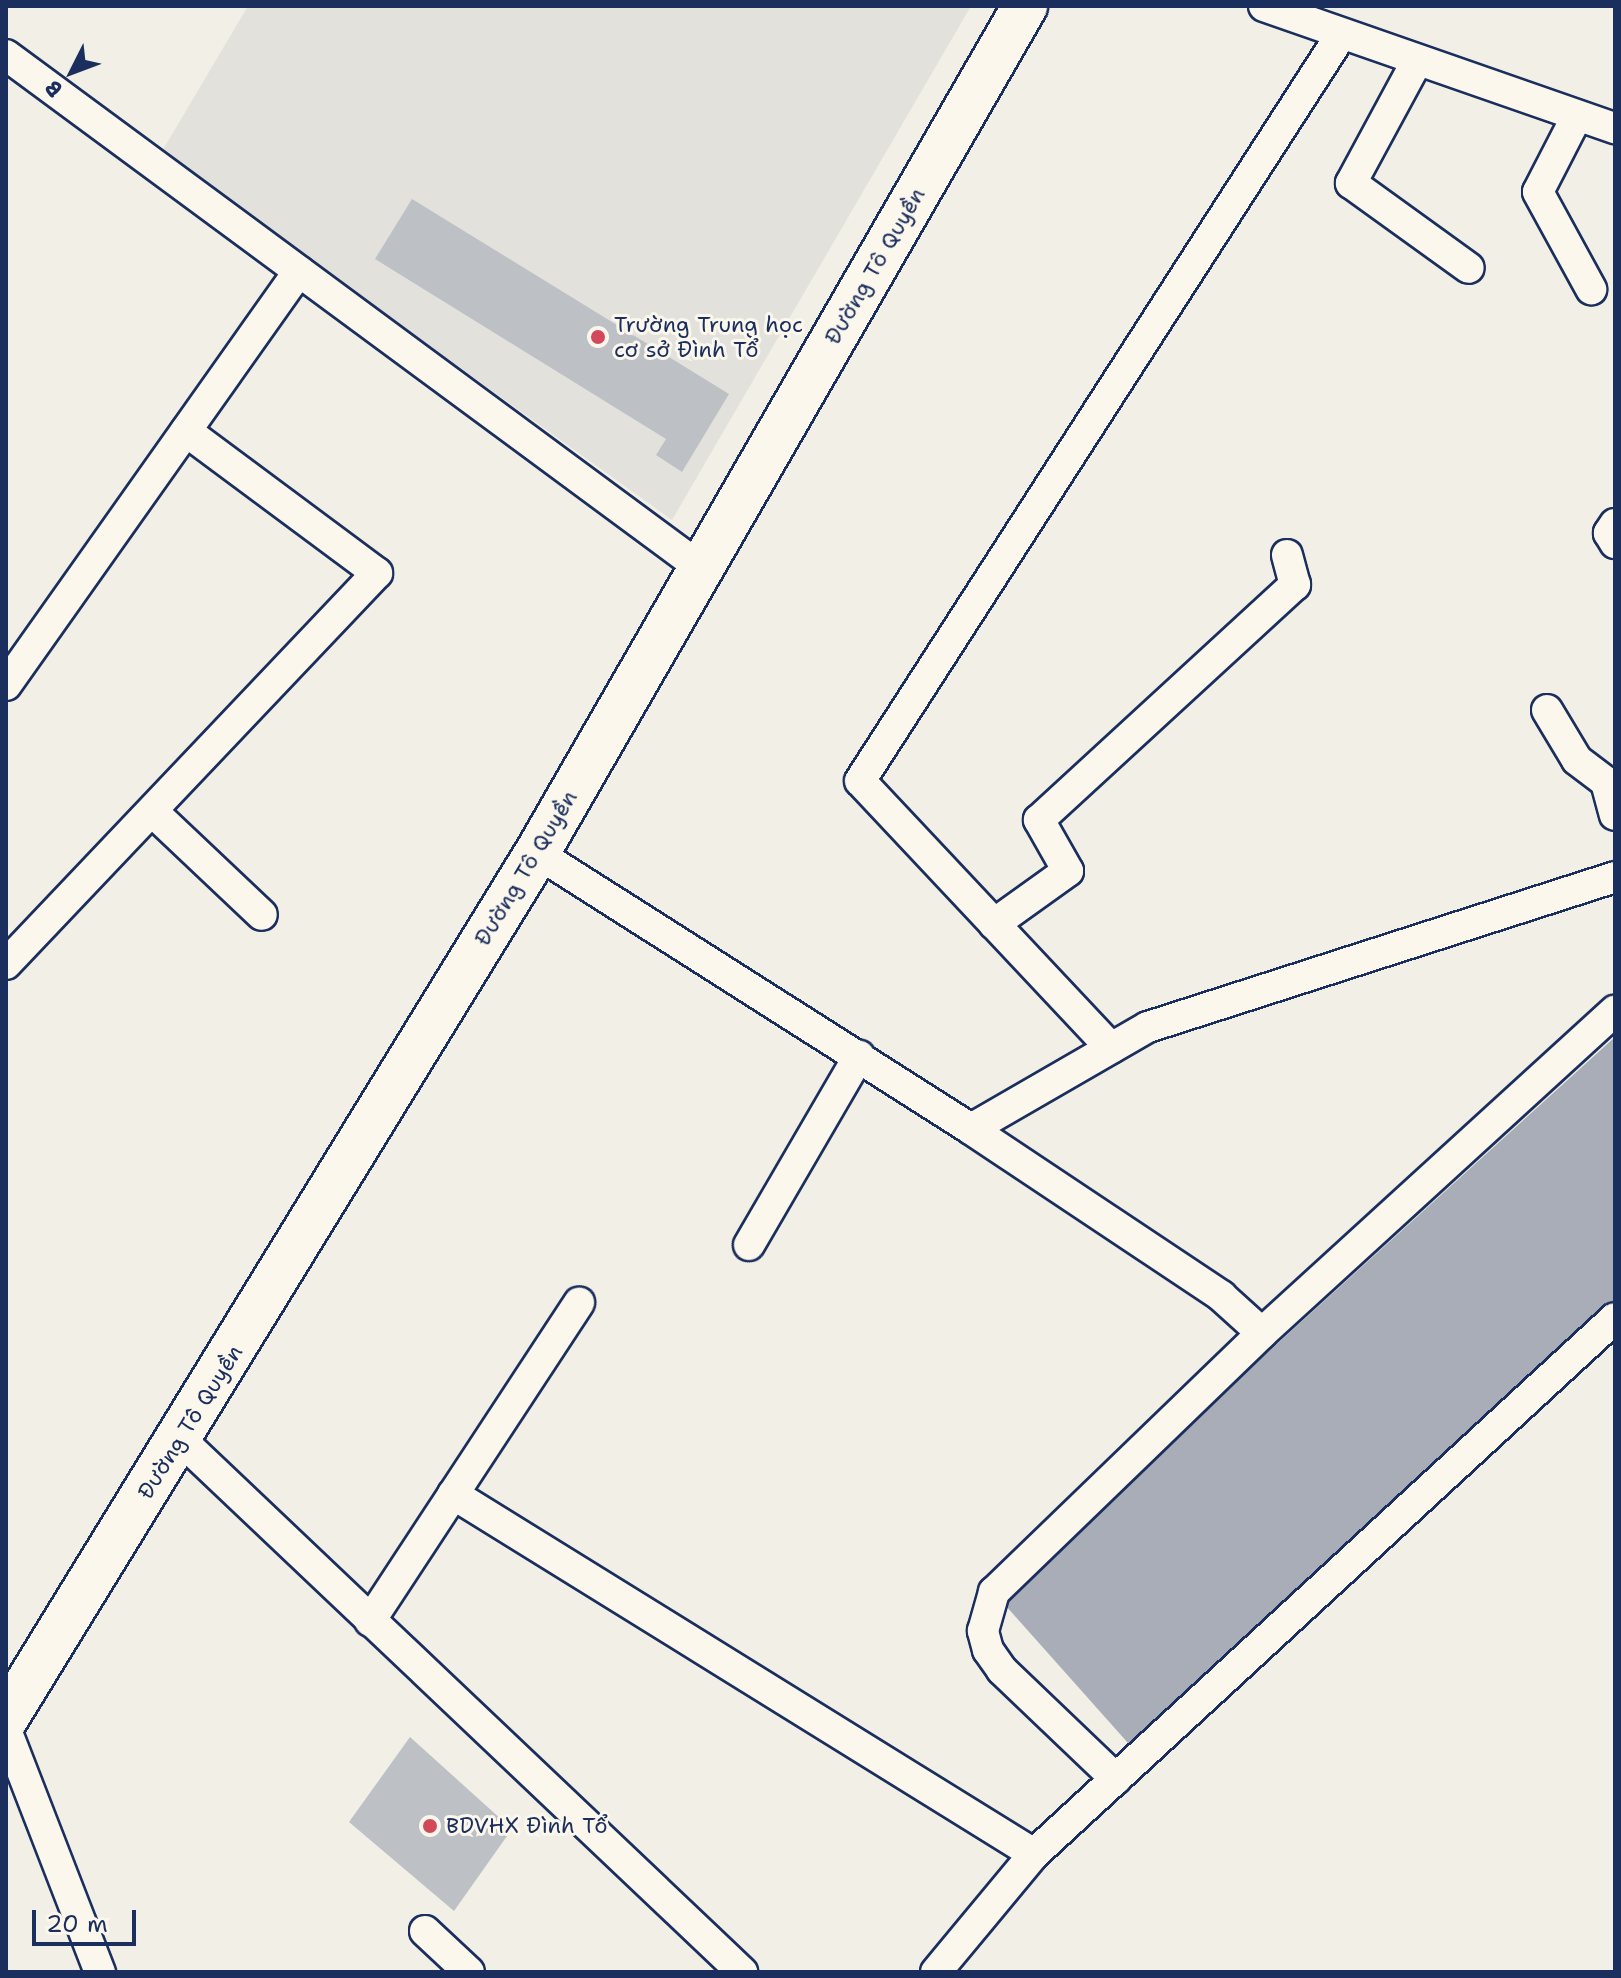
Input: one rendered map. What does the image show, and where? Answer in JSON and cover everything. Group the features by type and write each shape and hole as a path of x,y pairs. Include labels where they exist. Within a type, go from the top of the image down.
{"main road":[{"name":"Đường Tô Quyền","path":"6,1718 537,853 1025,6"}],"street":[{"path":"1264,6 1615,128"},
{"path":"1111,1048 860,781 1341,35"},
{"path":"6,55 701,568"},
{"path":"1417,61 1351,183 1469,268"},
{"path":"1577,116 1538,192 1591,289"},
{"path":"6,685 299,271"},
{"path":"6,964 377,573 186,431"},
{"path":"1615,524 1609,533 1615,543"},
{"path":"994,924 1068,871 1039,820 1295,585 1287,555"},
{"path":"1547,710 1577,760 1606,782 1615,815"},
{"path":"152,811 262,915"},
{"path":"537,853 971,1129 1221,1296 1262,1333"},
{"path":"971,1129 1148,1027 1615,877"},
{"path":"1116,1779 1002,1670 983,1631 987,1605 994,1592 1262,1333 1615,1011"},
{"path":"749,1245 859,1056"},
{"path":"370,1621 579,1303"},
{"path":"936,1972 1034,1854 1615,1318"},
{"path":"180,1439 742,1972"},
{"path":"453,1494 1034,1854"},
{"path":"6,1730 100,1972"},
{"path":"425,1931 469,1972"}],"shaded area":[{"name":"Trường Trung học cơ sở Đình Tổ","path":"248,6 971,6 672,520 161,153"},
{"path":"1615,1037 1615,1311 1136,1752 998,1597"}],"building":[{"path":"412,199 729,394 682,472 656,455 666,439 375,259"},
{"name":"BDVHX Đình Tổ","path":"410,1737 512,1829 454,1911 349,1822"}],"place":[{"name":"Trường Trung học cơ sở Đình Tổ","path":"598,337"},
{"name":"BDVHX Đình Tổ","path":"430,1826"}]}
